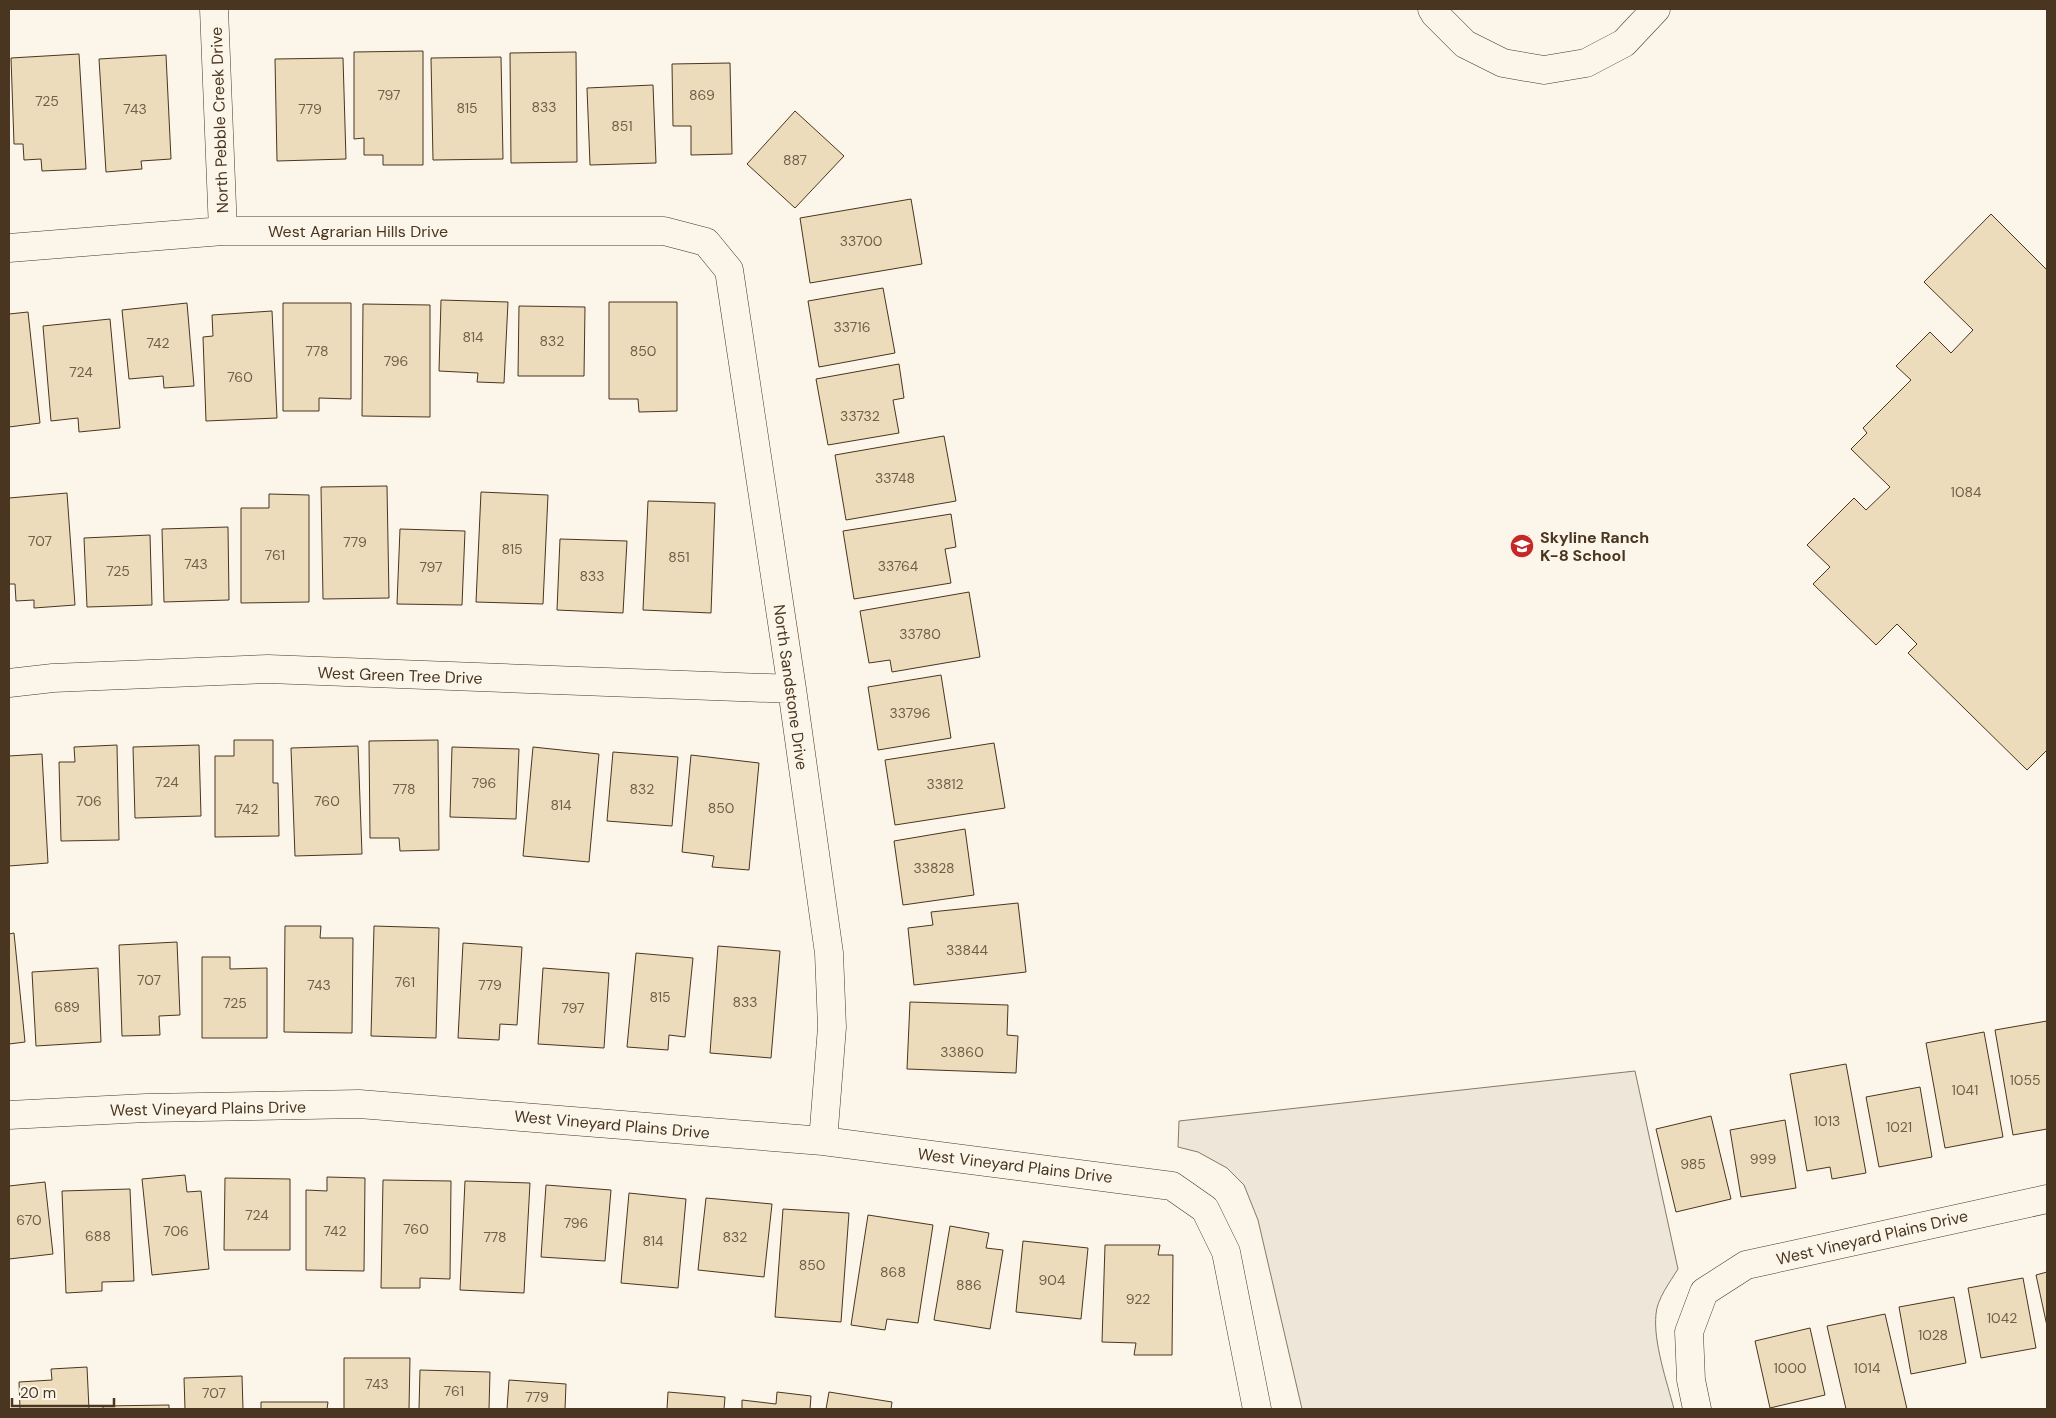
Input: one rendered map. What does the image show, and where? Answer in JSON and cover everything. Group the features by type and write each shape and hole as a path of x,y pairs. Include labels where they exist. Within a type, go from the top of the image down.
{"street":[{"name":"North Pebble Creek Drive","path":"214,9 223,231"},
{"path":"1432,9 1465,44 1503,63 1544,70 1586,63 1624,43 1656,9"},
{"name":"West Agrarian Hills Drive","path":"9,248 223,231 664,231 706,242"},
{"name":"North Sandstone Drive","path":"706,242 729,270 792,689 829,953 832,1027 823,1141"},
{"name":"West Green Tree Drive","path":"9,683 53,678 268,669 792,689"},
{"name":"West Vineyard Plains Drive","path":"9,1115 146,1108 359,1104 823,1141 1172,1186 1205,1209 1226,1252 1256,1409"},
{"name":"West Vineyard Plains Drive","path":"1697,1409 1691,1380 1689,1332 1704,1292 1746,1265 2047,1198"}],"shaded area":[{"path":"1635,1071 1678,1269 1664,1291 1656,1314 1661,1362 1674,1409 1302,1409 1258,1220 1244,1185 1227,1168 1198,1152 1178,1147 1179,1121"}],"building":[{"path":"423,51 423,165 383,165 383,155 364,155 364,138 354,139 354,52"},
{"path":"576,52 577,162 511,163 510,53"},
{"path":"79,54 86,169 42,171 41,159 24,160 23,144 14,144 11,58"},
{"path":"166,55 171,159 141,161 142,169 106,172 99,59"},
{"path":"501,57 503,159 433,160 431,58"},
{"path":"343,58 346,159 277,161 275,59"},
{"path":"730,63 732,154 691,155 691,126 673,126 672,64"},
{"path":"653,85 656,163 590,165 587,88"},
{"path":"795,111 844,156 795,208 747,164"},
{"path":"911,199 922,264 810,283 800,218"},
{"path":"1991,214 2047,270 2047,750 2027,770 1908,653 1917,644 1897,624 1876,645 1813,584 1830,567 1807,545 1854,498 1866,510 1890,487 1851,449 1867,433 1863,428 1911,380 1896,366 1930,332 1951,353 1973,330 1924,282"},
{"path":"883,288 895,353 819,367 808,301"},
{"path":"441,300 508,302 504,383 477,382 478,373 439,371"},
{"path":"609,302 677,302 677,411 639,412 638,399 609,399"},
{"path":"187,303 194,386 164,388 163,376 129,379 122,310"},
{"path":"283,303 351,303 351,399 319,398 319,411 283,411"},
{"path":"363,304 430,305 430,417 362,416"},
{"path":"519,306 585,307 584,376 518,376"},
{"path":"272,311 277,418 206,421 203,337 213,336 212,315"},
{"path":"28,312 40,423 9,427 9,314"},
{"path":"110,319 120,428 79,432 78,418 51,421 43,326"},
{"path":"899,364 904,398 893,400 899,433 828,445 816,379"},
{"path":"944,436 956,501 846,520 835,455"},
{"path":"387,486 389,598 323,599 321,487"},
{"path":"481,492 548,495 543,604 476,602"},
{"path":"67,493 75,605 34,608 34,600 16,601 15,584 9,584 9,498"},
{"path":"269,494 309,495 309,602 241,603 241,508 269,508"},
{"path":"648,501 715,503 711,613 643,610"},
{"path":"951,514 956,547 945,549 951,583 854,599 843,531"},
{"path":"228,527 229,600 164,602 162,529"},
{"path":"400,529 465,531 462,605 397,604"},
{"path":"150,535 152,605 87,607 84,538"},
{"path":"560,539 627,541 623,613 557,610"},
{"path":"969,592 980,657 892,672 890,660 869,663 860,611"},
{"path":"941,675 951,738 878,750 868,687"},
{"path":"234,740 273,740 273,783 278,783 279,836 215,837 215,756 234,756"},
{"path":"438,740 439,850 400,851 399,838 370,838 369,741"},
{"path":"994,743 1005,808 895,825 885,760"},
{"path":"117,745 119,840 61,841 59,762 75,762 74,747"},
{"path":"199,745 201,816 135,818 133,747"},
{"path":"358,746 362,854 295,856 291,748"},
{"path":"452,747 519,749 516,819 450,817"},
{"path":"533,747 599,754 589,862 523,856"},
{"path":"613,752 678,757 672,826 607,821"},
{"path":"42,754 48,863 9,866 9,756"},
{"path":"691,755 759,763 749,870 712,867 714,856 682,852"},
{"path":"965,829 974,895 903,905 894,841"},
{"path":"1018,903 1026,972 914,985 908,928 933,925 931,912"},
{"path":"285,926 321,926 320,938 353,938 352,1033 284,1032"},
{"path":"374,926 439,928 436,1038 371,1036"},
{"path":"14,933 25,1042 9,1044 9,934"},
{"path":"177,942 180,1015 159,1016 160,1035 122,1036 119,945"},
{"path":"463,943 522,947 517,1025 500,1024 499,1040 458,1038"},
{"path":"718,946 780,951 771,1058 710,1053"},
{"path":"636,953 693,958 685,1037 669,1035 668,1050 627,1047"},
{"path":"202,957 230,957 230,969 267,968 267,1038 202,1038"},
{"path":"98,968 101,1042 36,1046 32,972"},
{"path":"543,968 609,973 604,1048 538,1044"},
{"path":"910,1002 1008,1005 1007,1035 1018,1036 1016,1073 907,1069"},
{"path":"2047,1021 2047,1129 2013,1135 1995,1030"},
{"path":"1984,1032 2003,1137 1945,1148 1926,1043"},
{"path":"1846,1064 1866,1173 1832,1179 1830,1167 1807,1171 1790,1074"},
{"path":"1920,1087 1932,1157 1879,1167 1866,1097"},
{"path":"1711,1116 1731,1199 1676,1212 1656,1129"},
{"path":"1785,1120 1796,1188 1741,1197 1730,1130"},
{"path":"185,1175 187,1192 201,1191 209,1269 152,1275 142,1179"},
{"path":"327,1177 365,1178 364,1271 306,1270 306,1190 327,1191"},
{"path":"225,1178 290,1179 290,1250 224,1250"},
{"path":"383,1180 451,1181 450,1279 420,1278 420,1288 381,1288"},
{"path":"465,1181 530,1183 524,1293 460,1290"},
{"path":"45,1182 53,1254 9,1259 9,1186"},
{"path":"546,1185 611,1190 605,1261 541,1257"},
{"path":"130,1189 134,1281 102,1282 102,1291 66,1293 62,1191"},
{"path":"629,1193 686,1199 678,1288 621,1283"},
{"path":"706,1198 772,1204 764,1277 698,1270"},
{"path":"783,1209 849,1213 841,1322 775,1317"},
{"path":"868,1215 933,1225 918,1323 887,1319 885,1330 851,1325"},
{"path":"950,1226 989,1233 986,1248 1003,1250 990,1329 934,1320"},
{"path":"1023,1241 1088,1248 1081,1319 1016,1312"},
{"path":"1105,1245 1160,1245 1158,1255 1173,1255 1172,1355 1134,1355 1136,1343 1102,1342"},
{"path":"2047,1272 2047,1326 2036,1275"},
{"path":"2023,1278 2036,1348 1981,1358 1968,1288"},
{"path":"1954,1297 1966,1363 1911,1374 1899,1307"},
{"path":"1885,1314 1907,1409 1846,1409 1827,1326"},
{"path":"1810,1328 1825,1395 1770,1408 1755,1341"},
{"path":"344,1358 410,1358 409,1409 344,1409"},
{"path":"87,1367 89,1409 20,1409 19,1382 52,1380 51,1369"},
{"path":"420,1370 490,1372 489,1409 419,1409"},
{"path":"242,1376 243,1409 185,1409 184,1378"},
{"path":"509,1380 566,1384 565,1409 507,1409"},
{"path":"668,1392 725,1397 724,1409 667,1409"},
{"path":"777,1392 811,1396 810,1409 742,1409 742,1400 776,1404"},
{"path":"829,1392 892,1402 891,1409 826,1409"},
{"path":"261,1402 328,1402 327,1409 261,1409"},
{"path":"169,1405 169,1409 103,1409 103,1406"}],"place":[{"name":"Skyline Ranch K-8 School","path":"1522,546"}]}
